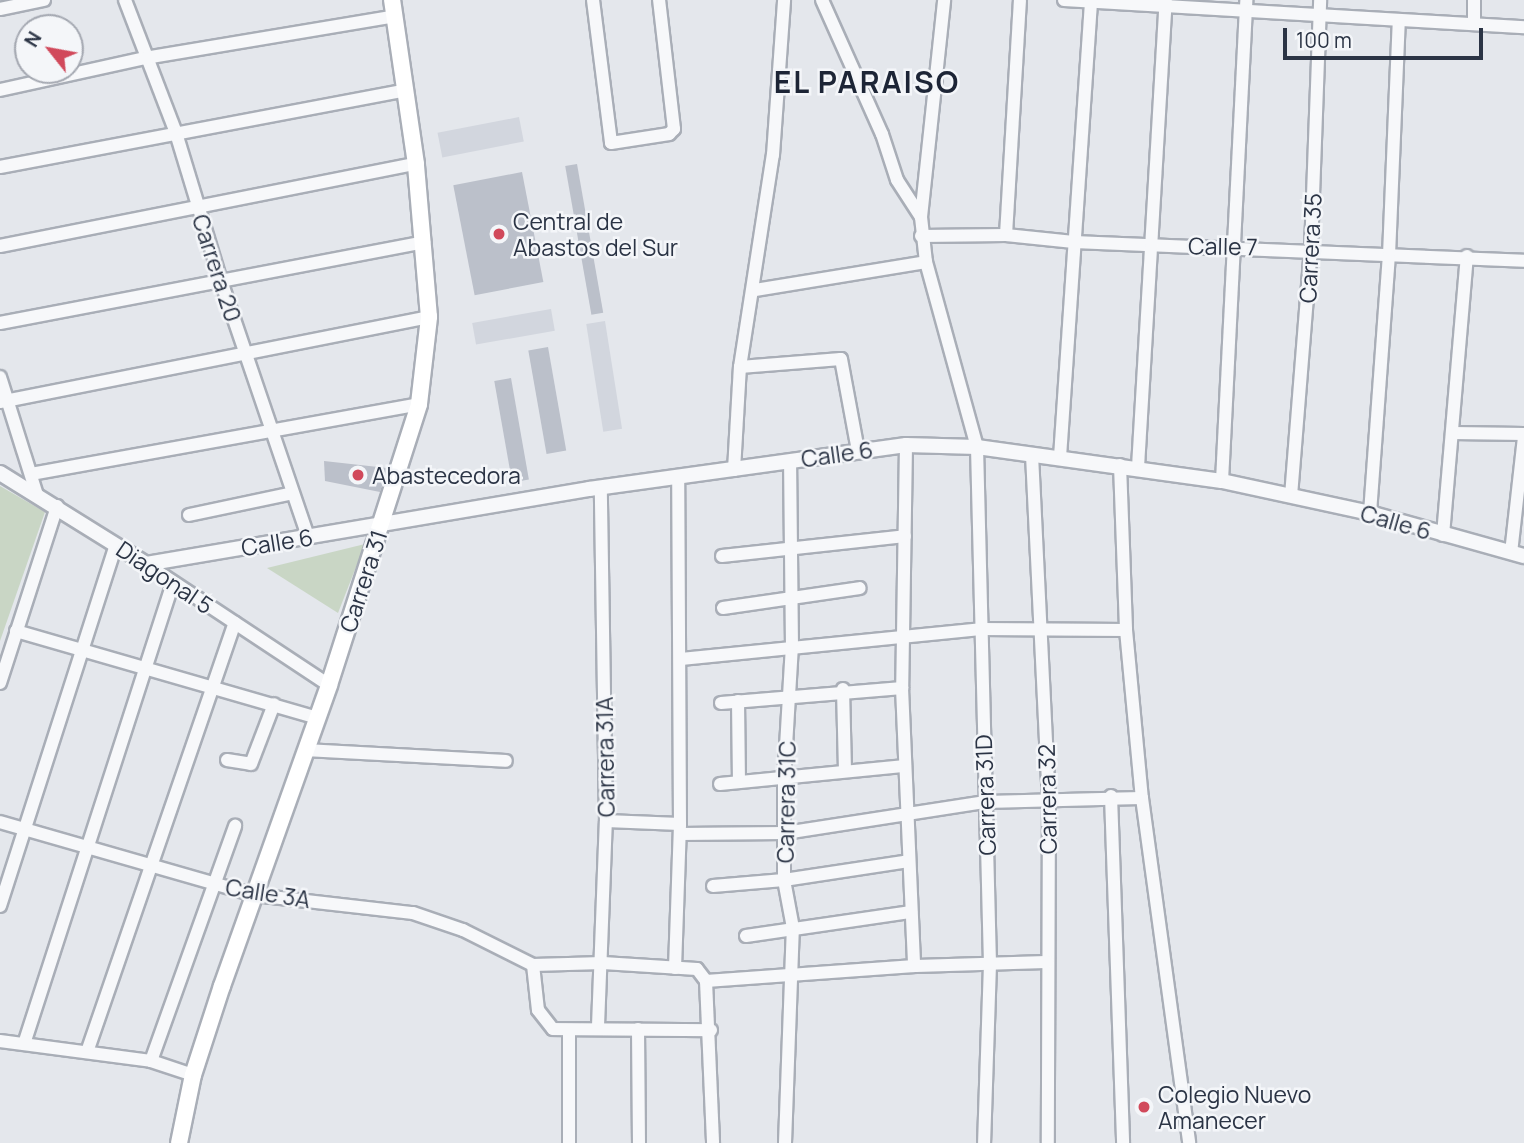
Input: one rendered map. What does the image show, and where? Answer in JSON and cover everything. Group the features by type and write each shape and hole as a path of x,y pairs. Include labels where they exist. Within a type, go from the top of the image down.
{"main road":[{"name":"Carrera 31","path":"179,1143 193,1075 329,685 419,404 429,317 416,164 394,8"}],"street":[{"path":"0,9 44,0"},
{"name":"Carrera 20","path":"125,0 176,133 244,353 308,537"},
{"path":"593,0 611,143 669,134 676,120 659,0"},
{"path":"734,470 740,367 755,290 773,155 784,0"},
{"path":"822,0 882,134 898,180 921,217"},
{"path":"921,217 944,0"},
{"path":"1006,235 1020,0"},
{"path":"1064,0 1246,4 1320,14 1524,27"},
{"path":"1060,457 1091,0"},
{"name":"Carrera 35","path":"1291,496 1311,250 1321,0"},
{"path":"1474,0 1474,22"},
{"path":"1139,467 1166,2"},
{"path":"1222,481 1246,4"},
{"path":"0,90 394,8"},
{"path":"1370,513 1389,255 1399,20"},
{"path":"0,167 404,91"},
{"path":"0,246 416,164"},
{"name":"Carrera 31D","path":"921,217 926,262 977,447 990,964 984,1143"},
{"name":"Calle 7","path":"922,236 1006,235 1074,242 1233,245 1524,261"},
{"path":"0,323 220,278 424,242"},
{"path":"1443,535 1467,257"},
{"path":"755,290 926,262"},
{"path":"5,401 429,317"},
{"path":"740,367 841,359 858,451"},
{"path":"0,377 5,401 37,495"},
{"path":"31,474 419,404"},
{"path":"1453,433 1524,436 1518,554"},
{"path":"906,445 906,636 902,688 914,966"},
{"name":"Calle 6","path":"146,564 601,488 906,445 977,447 1139,467 1222,481 1370,513 1518,554"},
{"name":"Carrera 32","path":"1032,455 1049,799 1048,1143"},
{"name":"Carrera 31C","path":"785,1143 793,928 784,880 784,780 792,647 790,461"},
{"path":"1120,466 1126,630 1142,799 1189,1143"},
{"name":"Diagonal 5","path":"0,473 57,506 329,685"},
{"path":"675,968 680,829 678,477"},
{"name":"Carrera 31A","path":"598,1026 603,963 606,821 601,488"},
{"path":"189,515 293,493"},
{"path":"0,683 57,506"},
{"path":"722,556 905,536"},
{"path":"0,906 116,545"},
{"path":"24,1044 173,582"},
{"path":"723,608 860,588"},
{"path":"87,1052 235,624"},
{"path":"681,659 981,629 1126,630"},
{"path":"16,631 83,647 317,718"},
{"path":"721,703 842,689 902,688"},
{"path":"842,689 845,771"},
{"path":"738,701 739,782"},
{"path":"227,760 251,764 274,704"},
{"path":"305,750 506,761"},
{"path":"720,784 784,780 905,766"},
{"path":"606,821 680,829 785,833 986,802 1111,796 1142,799"},
{"path":"1111,796 1124,1143"},
{"name":"Calle 3A","path":"0,822 254,895 413,913 463,930 533,965"},
{"path":"151,1061 234,826"},
{"path":"713,886 784,880 909,861"},
{"path":"747,936 911,912"},
{"path":"706,981 792,978 914,966 1048,962"},
{"path":"711,1030 598,1026 569,1031 544,1022 533,965 603,963 697,969 706,981 711,1030 713,1143"},
{"path":"638,1029 639,1143"},
{"path":"569,1031 569,1143"},
{"path":"0,1041 151,1061 193,1075"}],"shaded area":[{"path":"519,117 524,142 442,157 438,133"},
{"path":"551,309 555,331 476,345 472,323"},
{"path":"605,321 622,429 603,432 586,324"}],"green space":[{"path":"0,486 45,512 0,641"},
{"path":"365,544 338,613 267,568"}],"building":[{"path":"577,164 603,313 591,315 565,166"},
{"name":"Central de Abastos del Sur","path":"522,172 543,282 475,295 453,185"},
{"path":"548,347 566,450 547,454 528,350"},
{"path":"511,378 529,479 512,482 494,381"},
{"name":"Abastecedora","path":"324,461 387,468 380,492 325,481"}],"place":[{"name":"Central de Abastos del Sur","path":"499,234"},
{"name":"Abastecedora","path":"358,475"},
{"name":"Colegio Nuevo Amanecer","path":"1144,1107"}],"district":[{"name":"EL PARAISO","path":"867,82"}]}
